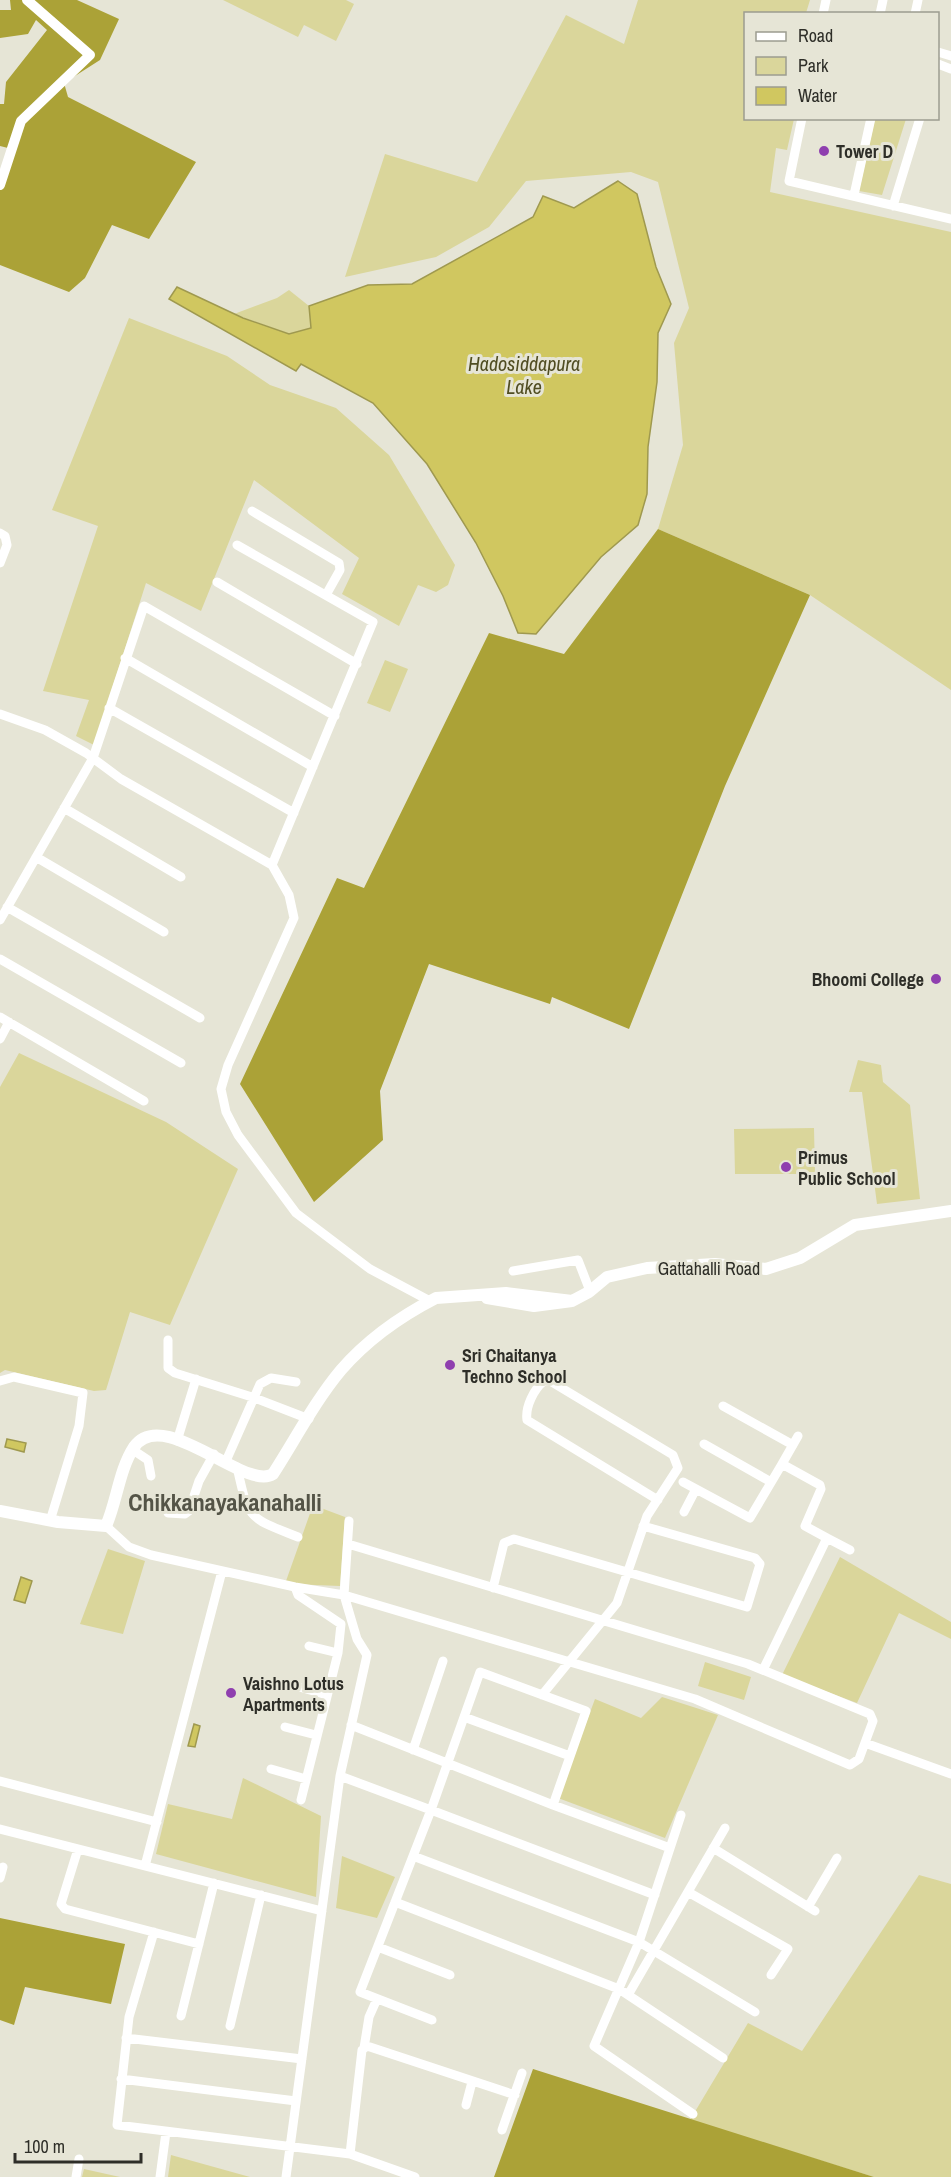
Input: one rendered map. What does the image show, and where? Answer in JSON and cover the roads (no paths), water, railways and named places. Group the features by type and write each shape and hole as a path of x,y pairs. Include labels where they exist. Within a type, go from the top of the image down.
{"main road":[{"name":"Gattahalli Road","path":"430,1301 436,1298 506,1293 572,1301 590,1291 607,1276 647,1268 715,1264 766,1269 800,1258 855,1225 951,1211"},
{"path":"0,1511 50,1521 106,1526 133,1450 144,1438 150,1437 177,1441 214,1454 257,1478 267,1478 273,1474 327,1389 356,1355 395,1322 430,1301"}],"street":[{"path":"0,185 21,121 90,56 27,0"},
{"path":"802,120 789,181 951,219"},
{"path":"854,195 871,120"},
{"path":"893,206 919,120"},
{"path":"252,511 339,563 340,570 326,595"},
{"path":"0,532 5,536 7,545 0,563"},
{"path":"237,545 373,622 272,865"},
{"path":"217,582 357,664"},
{"path":"0,920 93,758 141,608 145,605 335,716"},
{"path":"125,658 313,767"},
{"path":"109,708 294,813"},
{"path":"0,714 45,730 93,758 121,779 272,865 289,895 294,918 228,1065 221,1089 226,1112 238,1134 296,1213 370,1269 430,1301"},
{"path":"64,808 181,877"},
{"path":"36,857 164,932"},
{"path":"8,907 200,1018"},
{"path":"0,959 181,1063"},
{"path":"0,1017 144,1101"},
{"path":"0,1039 9,1023"},
{"path":"513,1272 578,1260 590,1291"},
{"path":"168,1340 168,1368 175,1373 252,1397 309,1419"},
{"path":"0,1381 15,1377 83,1393 79,1426 50,1521"},
{"path":"177,1441 196,1379"},
{"path":"296,1382 267,1379 256,1389 231,1464 244,1500 256,1520 298,1537"},
{"path":"542,1695 617,1603 643,1526 678,1468 673,1455 550,1381 543,1381 536,1387 526,1414 527,1420 658,1500"},
{"path":"683,1482 750,1518 795,1441 723,1406"},
{"path":"704,1444 771,1482"},
{"path":"133,1450 148,1461 151,1476"},
{"path":"168,1513 185,1514 189,1511 199,1480 214,1454"},
{"path":"782,1464 821,1486 805,1526 850,1550"},
{"path":"684,1512 696,1489"},
{"path":"286,2177 340,1776 367,1655 357,1639 344,1595 349,1521"},
{"path":"106,1526 129,1547 151,1555 295,1587 344,1595 570,1660 695,1699 850,1765 859,1759 873,1721 870,1714 763,1670 348,1544"},
{"path":"492,1588 504,1543 509,1539 747,1607 751,1601 760,1564 755,1558 643,1526"},
{"path":"763,1670 827,1538"},
{"path":"145,1866 222,1571"},
{"path":"295,1587 298,1595 341,1624 338,1653 301,1800"},
{"path":"309,1646 338,1653"},
{"path":"413,1750 443,1661"},
{"path":"432,2020 360,1992 431,1810 480,1672 586,1712 553,1804"},
{"path":"296,1686 327,1695"},
{"path":"464,1717 570,1756"},
{"path":"351,1725 670,1848"},
{"path":"285,1727 316,1735"},
{"path":"865,1743 951,1774"},
{"path":"271,1769 306,1779"},
{"path":"340,1776 655,1895"},
{"path":"0,1781 157,1822"},
{"path":"681,1815 639,1942 594,2046 693,2114"},
{"path":"628,1995 725,1828"},
{"path":"0,1829 322,1911"},
{"path":"713,1848 811,1909 837,1858"},
{"path":"78,1849 62,1906 199,1944"},
{"path":"413,1856 639,1942 755,2012"},
{"path":"0,1878 3,1867"},
{"path":"181,2016 214,1884"},
{"path":"688,1892 788,1949 771,1975"},
{"path":"230,2026 261,1895"},
{"path":"395,1902 619,1989 723,2058"},
{"path":"154,1932 129,2017 117,2125 350,2154 415,2177"},
{"path":"378,1947 450,1975"},
{"path":"350,2154 369,2017 377,1999"},
{"path":"126,2038 302,2059"},
{"path":"364,2048 367,2046 514,2095"},
{"path":"501,2130 522,2073"},
{"path":"121,2079 296,2101"},
{"path":"466,2105 472,2082"},
{"path":"160,2177 166,2132"},
{"path":"76,2177 79,2159"}],"water":[{"name":"Hadosiddapura Lake","path":"618,181 637,194 656,267 671,304 658,333 657,382 648,447 647,494 638,525 601,557 536,634 518,633 503,596 476,543 427,464 373,403 301,364 296,371 169,299 177,287 243,318 289,334 311,328 309,306 368,285 412,284 533,217 543,196 574,208"},
{"path":"7,1439 26,1443 24,1452 5,1447"},
{"path":"21,1577 32,1581 25,1603 14,1600"},
{"path":"194,1724 200,1726 195,1747 188,1746"}],"place":[{"name":"Tower D","path":"824,151"},
{"name":"Bhoomi College","path":"936,979"},
{"name":"Primus Public School","path":"786,1167"},
{"name":"Sri Chaitanya Techno School","path":"450,1365"},
{"name":"Vaishno Lotus Apartments","path":"231,1693"}],"district":[{"name":"Chikkanayakanahalli","path":"225,1502"}]}
